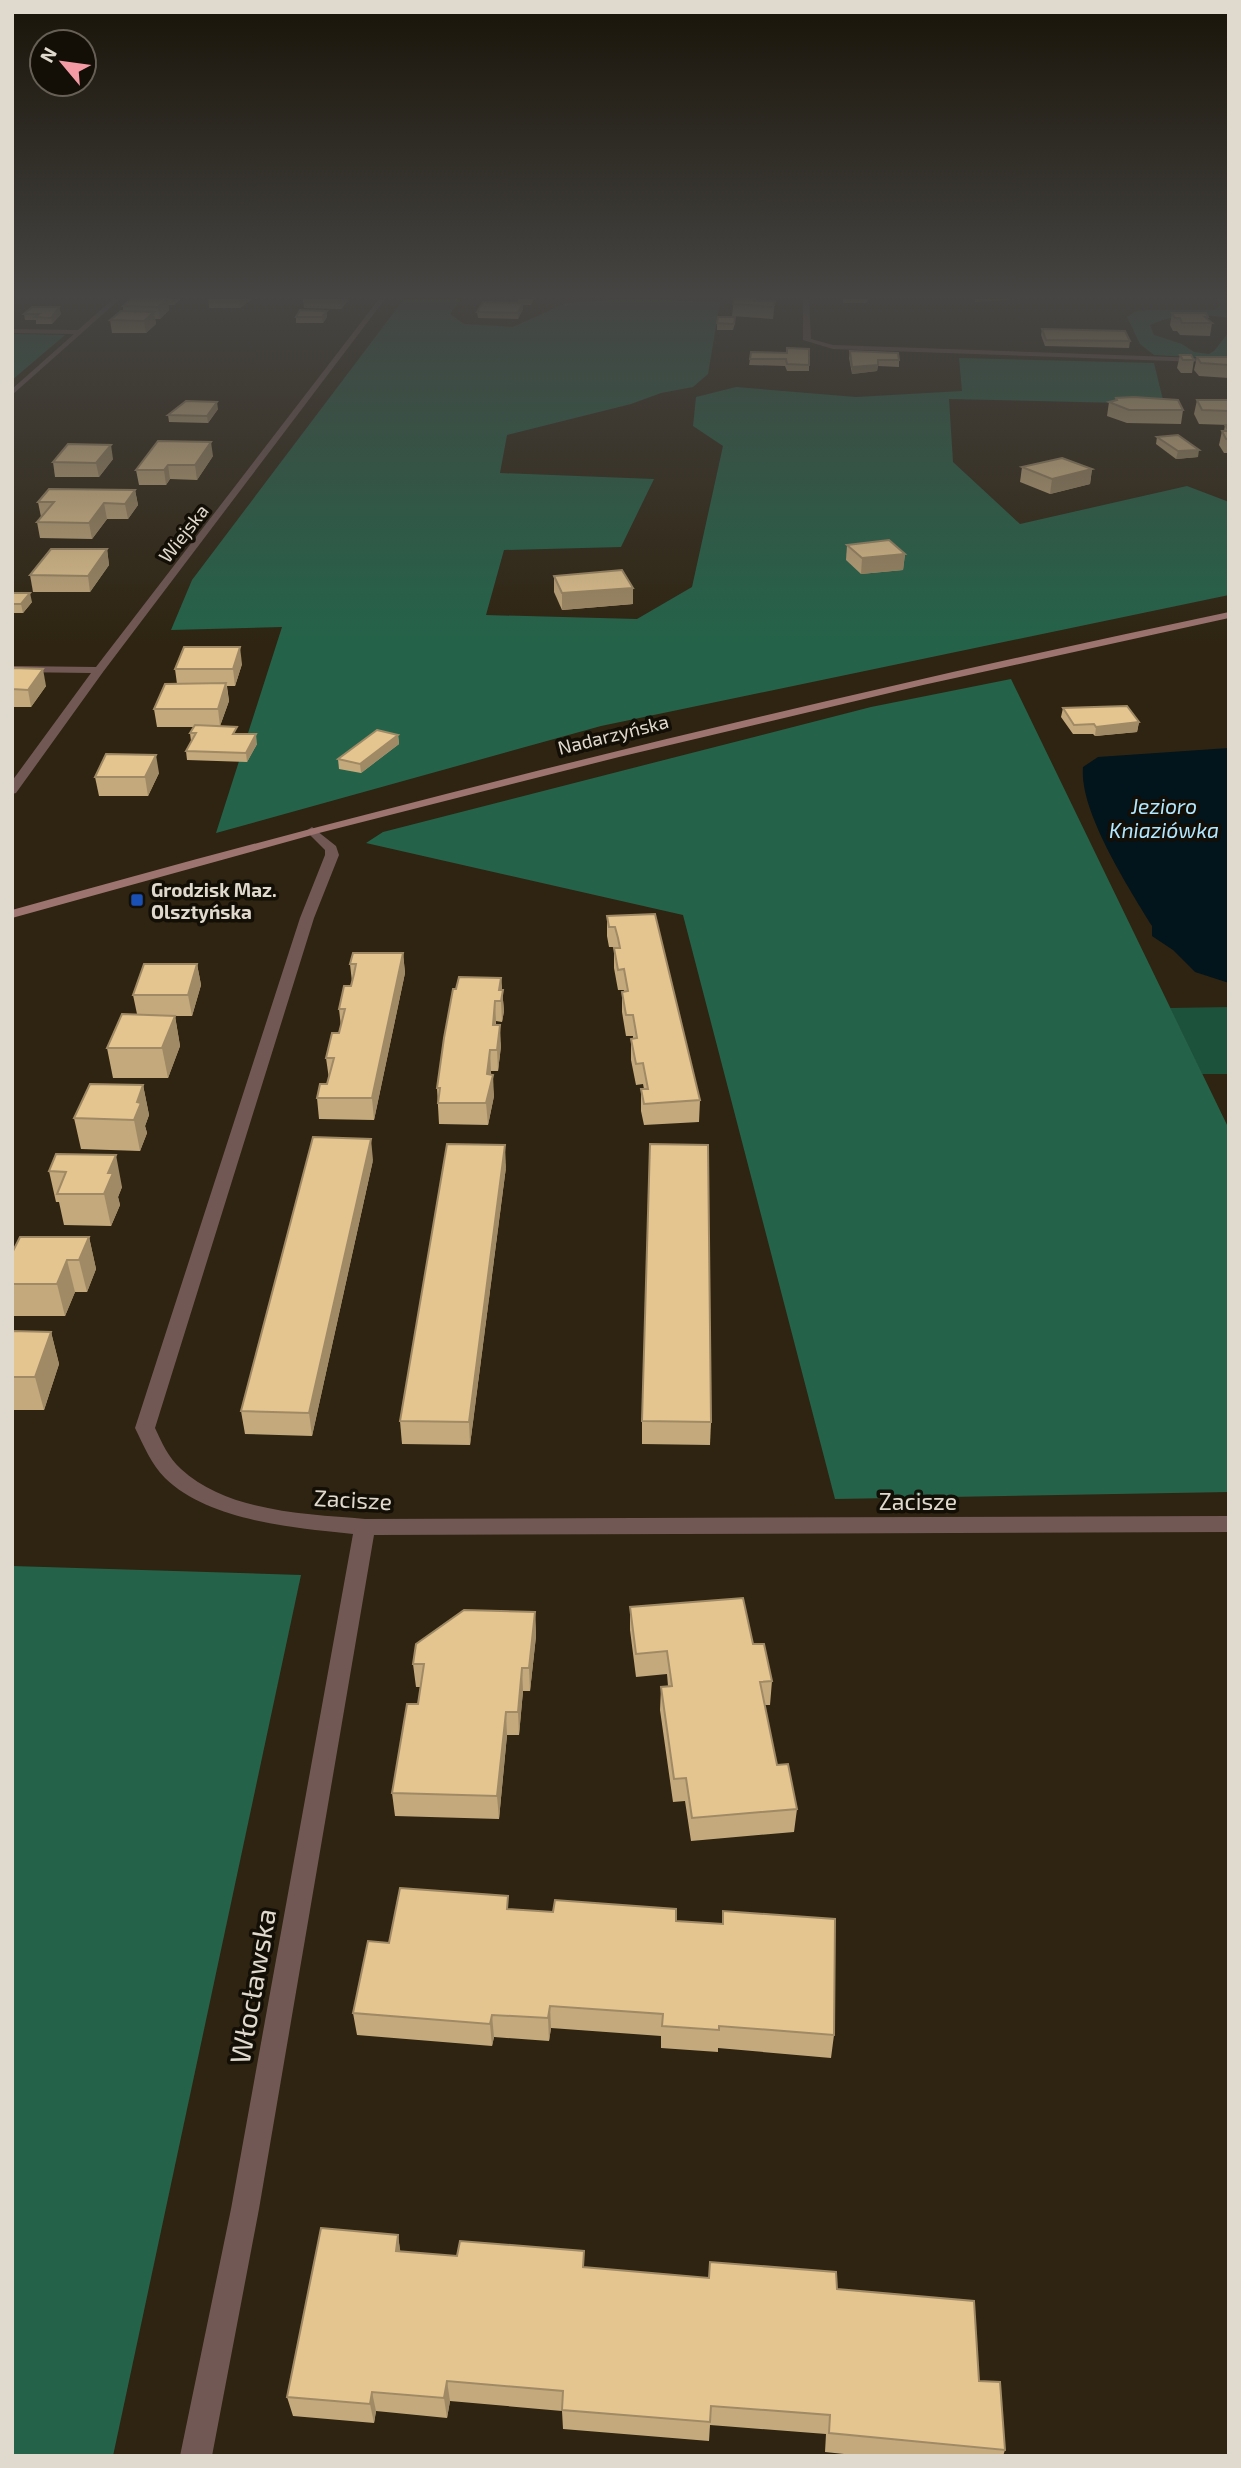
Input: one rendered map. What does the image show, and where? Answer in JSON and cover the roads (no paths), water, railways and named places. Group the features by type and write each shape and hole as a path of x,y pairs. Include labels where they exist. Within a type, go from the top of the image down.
{"street":[{"name":"Wiejska","path":"12,790 294,414"},
{"name":"Nadarzyńska","path":"12,914 312,831 528,775 849,697 1229,615"},
{"path":"12,669 100,670"},
{"name":"Zacisze","path":"312,831 331,849 332,855 307,918 145,1428 157,1455 181,1479 213,1499 250,1511 309,1522 366,1527 1229,1524"},
{"name":"Włocławska","path":"196,2456 245,2209 366,1527"}],"water":[{"name":"Jezioro Kniaziówka","path":"1229,748 1229,983 1195,972 1173,950 1152,936 1152,926 1119,871 1097,827 1084,785 1083,767 1098,757"}],"place":[{"name":"Grodzisk Maz. Olsztyńska","path":"137,900"}]}
